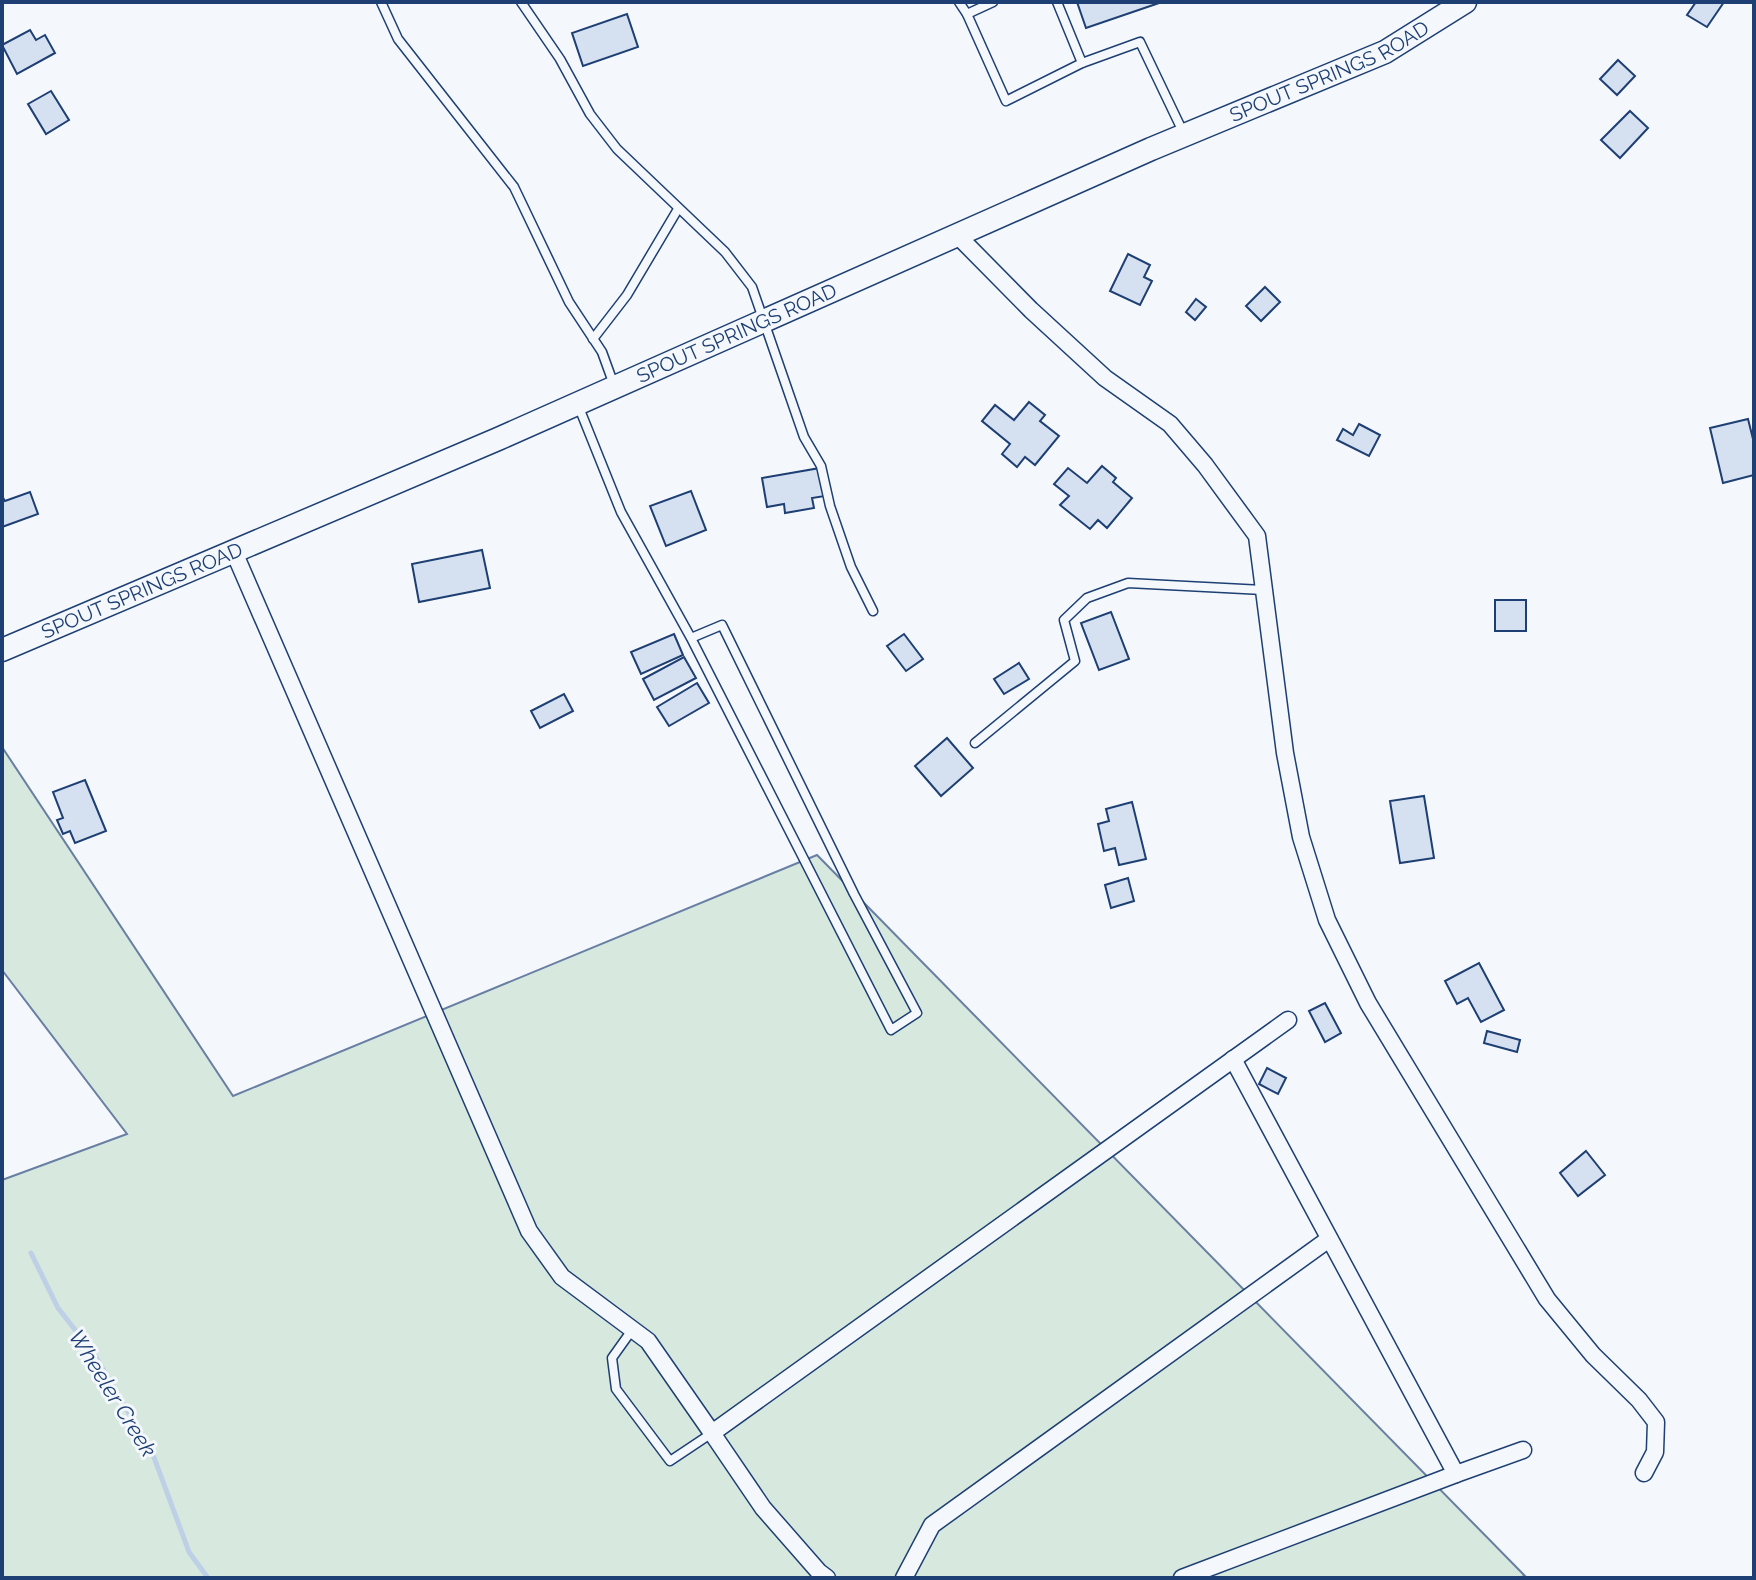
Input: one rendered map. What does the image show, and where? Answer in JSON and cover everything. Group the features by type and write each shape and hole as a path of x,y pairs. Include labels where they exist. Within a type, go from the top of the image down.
{"street":[{"name":"SPOUT SPRINGS ROAD","path":"5,644 234,552 1185,135 1385,52 1465,2"},
{"path":"957,235 1031,310 1105,378 1170,424 1205,465 1257,536 1290,782 1301,837 1327,920 1368,1003 1539,1287 1593,1355 1639,1400 1656,1422 1655,1452 1644,1473"},
{"path":"234,552 529,1231 562,1277 648,1341 763,1508 827,1578"},
{"path":"712,1433 1288,1020"},
{"path":"1233,1059 1456,1474"},
{"path":"904,1578 932,1525 1329,1239"},
{"path":"1182,1578 1523,1450"}],"lane":[{"path":"381,2 398,39 514,187 569,302 602,352 615,387"},
{"path":"521,2 560,59 590,114 617,149 725,252 752,287 804,437 821,466 830,506 851,567 873,611"},
{"path":"959,2 1006,101 1082,63 1140,42 1185,135"},
{"path":"967,14 993,2"},
{"path":"1057,2 1082,63"},
{"path":"593,339 627,295 678,209"},
{"path":"577,404 621,512 691,638 891,1030 917,1013 854,894 722,625 691,638"},
{"path":"975,743 1075,661 1064,620 1087,598 1128,583 1263,590"},
{"path":"632,1329 612,1358 616,1389 670,1461 712,1433"}],"shaded area":[{"path":"2,747 233,1096 817,855 1525,1576 2,1578 2,1180 127,1134 2,970"}],"building":[{"path":"1077,2 1162,2 1086,28"},
{"path":"1696,2 1724,2 1707,27 1687,15"},
{"path":"627,14 638,47 583,66 572,33"},
{"path":"30,30 36,40 45,35 55,53 17,74 2,45"},
{"path":"1618,60 1635,76 1617,95 1600,79"},
{"path":"51,91 69,120 46,134 28,104"},
{"path":"1630,111 1648,128 1620,158 1601,140"},
{"path":"1128,254 1150,265 1144,277 1152,281 1140,305 1110,291"},
{"path":"1265,287 1280,302 1261,321 1246,306"},
{"path":"1196,299 1206,307 1195,320 1186,312"},
{"path":"1029,402 1045,415 1040,421 1059,436 1035,465 1025,457 1017,467 1002,454 1010,444 982,421 995,405 1014,420"},
{"path":"1748,419 1754,443 1754,475 1723,483 1710,428"},
{"path":"1359,424 1380,435 1369,456 1337,440 1343,429 1353,435"},
{"path":"1102,466 1116,478 1113,482 1132,498 1107,528 1098,520 1090,529 1060,505 1069,496 1054,484 1068,468 1087,483"},
{"path":"820,468 825,496 812,498 814,508 785,513 784,504 767,507 762,478"},
{"path":"691,491 706,530 666,546 650,506"},
{"path":"30,492 38,514 2,527 2,496 5,501"},
{"path":"482,550 490,588 419,602 412,564"},
{"path":"1495,600 1526,600 1526,631 1495,631"},
{"path":"1111,612 1129,659 1099,670 1081,623"},
{"path":"674,634 683,655 641,674 631,652"},
{"path":"904,634 923,659 906,671 887,646"},
{"path":"684,657 696,678 654,700 643,679"},
{"path":"1019,663 1029,679 1004,694 994,679"},
{"path":"697,683 709,703 669,726 657,707"},
{"path":"564,694 573,711 540,728 531,711"},
{"path":"947,738 973,768 941,796 915,766"},
{"path":"85,780 106,831 75,843 70,831 63,834 57,820 63,818 53,792"},
{"path":"1424,796 1434,858 1400,863 1390,801"},
{"path":"1132,802 1146,859 1119,865 1115,848 1104,851 1098,824 1109,821 1106,809"},
{"path":"1128,878 1134,901 1111,908 1105,885"},
{"path":"1479,963 1504,1010 1481,1022 1468,998 1457,1004 1445,981"},
{"path":"1325,1003 1341,1033 1325,1042 1309,1011"},
{"path":"1487,1031 1520,1040 1517,1052 1484,1043"},
{"path":"1267,1068 1286,1078 1278,1094 1259,1084"},
{"path":"1586,1151 1605,1175 1578,1196 1560,1173"}],"waterway":[{"name":"Wheeler Creek","path":"31,1253 58,1308 94,1354 152,1452 189,1552 208,1578"}]}
